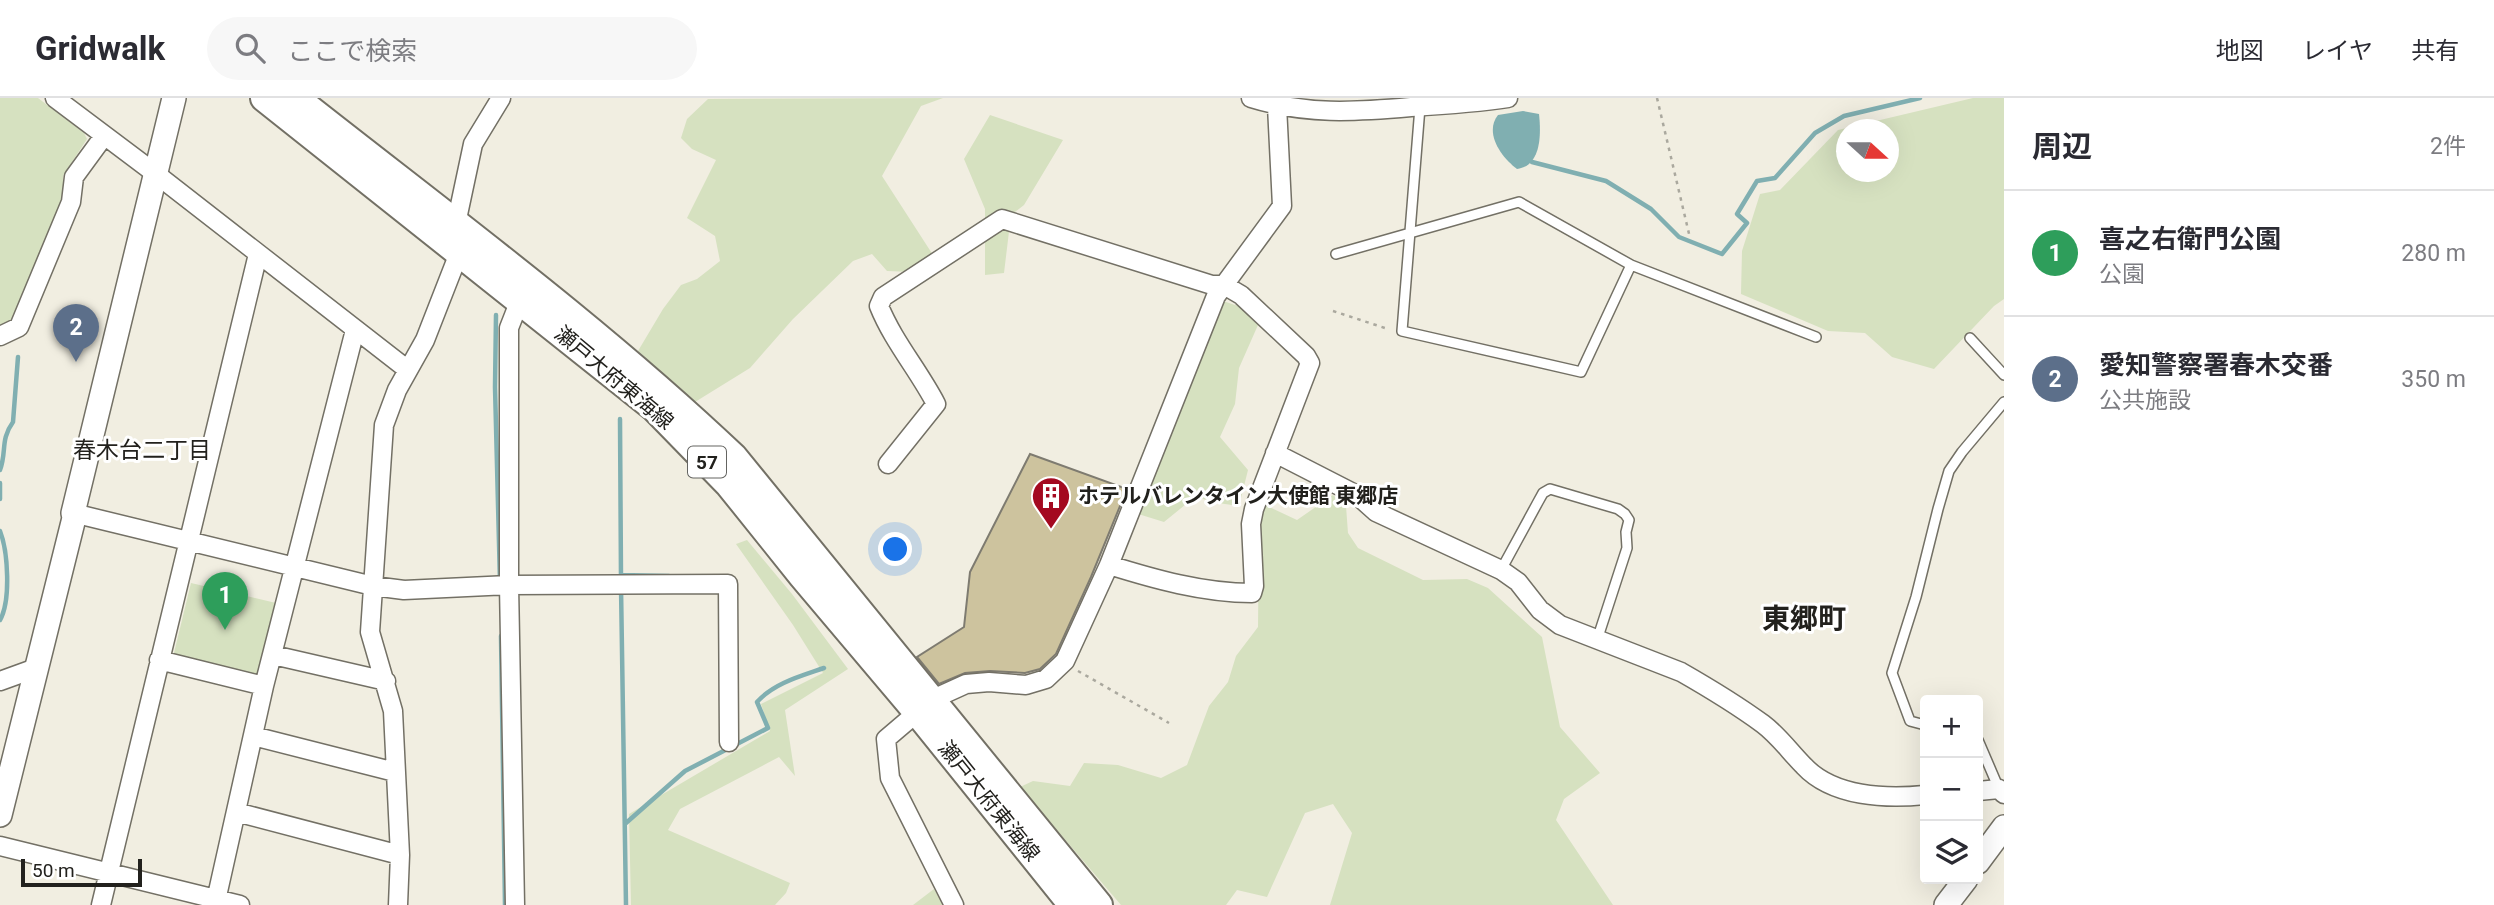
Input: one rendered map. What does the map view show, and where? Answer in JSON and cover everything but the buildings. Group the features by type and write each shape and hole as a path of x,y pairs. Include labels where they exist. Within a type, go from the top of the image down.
{"main road":[{"name":"瀬戸大府東海線","path":"264,98 654,408 729,485 802,576 925,705 1098,905"},
{"name":"瀬戸大府東海線","path":"296,98 563,307 669,395 734,457 925,705 1072,905"}],"street":[{"path":"55,98 408,370"},
{"path":"0,815 174,98"},
{"path":"1251,98 1277,106 1321,112 1419,107 1508,98"},
{"path":"456,224 473,144 492,101"},
{"path":"954,905 890,778 886,739 925,705 966,684 989,682 1026,685 1046,679 1063,662 1109,565 1216,296 1282,206 1277,106"},
{"path":"0,336 19,327 71,202 74,177 104,136"},
{"path":"888,464 936,404 923,378 886,321 880,306 883,297 1002,219 1212,285 1224,285 1255,308 1306,356 1310,363 1254,509 1251,524 1254,586 1252,593 1231,593 1181,584 1109,565"},
{"path":"398,905 400,855 393,711 370,632 384,425 397,390 425,340 459,253"},
{"path":"102,905 258,254"},
{"path":"515,905 509,585 509,328 520,300"},
{"path":"215,902 264,686 355,330"},
{"path":"1275,453 1357,495 1376,512 1501,569 1518,582 1540,610 1560,625 1681,672 1727,699 1764,724 1785,743 1805,768 1825,782 1874,795 1900,798 1920,796"},
{"path":"73,513 187,543 373,586 404,590 509,585 728,584 729,742"},
{"path":"273,654 386,681"},
{"path":"159,660 264,686"},
{"path":"0,681 36,668"},
{"path":"253,736 395,772"},
{"path":"1983,791 2002,791"},
{"path":"236,812 400,855"},
{"path":"1983,855 2004,827"},
{"path":"0,846 110,872 215,902 240,905"},
{"path":"1946,905 1962,884"}],"lane":[{"path":"1419,107 1402,331 1581,372 1631,265"},
{"path":"1336,254 1519,202 1631,265 1816,337"},
{"path":"1970,338 2004,375"},
{"path":"1920,724 1910,721 1892,673 1950,471 1962,452 2004,402"},
{"path":"1501,569 1543,493 1550,489 1618,509 1625,514 1629,520 1626,532 1627,548 1597,640"},
{"path":"1983,751 2002,791"}],"path":[{"path":"1657,98 1690,238"},
{"path":"1333,311 1380,328 1402,331"},
{"path":"1063,662 1169,723"}],"green space":[{"path":"0,98 38,98 84,133 87,139 63,176 63,200 16,319 0,329"},
{"path":"943,98 921,106 882,176 933,255 912,272 887,271 872,254 853,261 793,319 750,368 695,402 638,351 681,285 697,279 720,261 715,236 687,218 716,160 692,149 681,138 687,119 708,99"},
{"path":"1973,98 2004,98 2004,299 1994,306 1934,369 1892,357 1865,333 1828,331 1741,294 1742,251 1760,194 1780,190 1836,132 1836,182 1899,182 1899,119 1884,119"},
{"path":"990,115 1063,140 1024,205 1011,215 1004,273 985,275 985,209 964,159"},
{"path":"1223,301 1238,306 1258,325 1239,368 1235,404 1220,437 1248,470 1239,506 1211,502 1196,496 1164,522 1135,513"},
{"path":"1333,495 1346,506 1348,533 1358,548 1423,580 1467,579 1488,588 1542,637 1560,727 1600,773 1564,799 1556,820 1613,905 1330,905 1352,833 1333,804 1305,813 1267,897 1237,890 1226,905 1121,905 1020,787 1033,781 1070,786 1084,763 1118,765 1161,778 1187,765 1209,706 1228,682 1236,656 1258,627 1259,526 1265,505 1297,520"},
{"path":"747,540 792,594 848,669 785,710 795,776 779,757 680,809 668,830 790,883 786,893 775,905 631,905 629,814 770,731 761,704 823,673 736,544"},
{"path":"191,583 276,603 259,677 173,657"},
{"path":"934,889 943,905 913,905"}],"water":[{"path":"1523,111 1539,114 1540,139 1531,162 1517,169 1500,151 1493,129 1498,115"}],"waterway":[{"path":"1532,162 1606,181 1651,209 1679,237 1722,254 1747,223 1737,214 1757,181 1775,178 1815,133 1844,116 1920,98"},
{"path":"496,315 500,582"},
{"path":"0,470 6,434 13,422 18,357"},
{"path":"620,419 621,579"},
{"path":"0,483 0,499"},
{"path":"0,531 7,576 6,601 0,620"},
{"path":"621,575 669,576"},
{"path":"621,587 626,905"},
{"path":"501,636 505,905"},
{"path":"626,823 685,771 768,728 757,702 764,695 788,681 824,668"}],"place":[{"name":"愛知警察署春木交番","path":"76,362"},
{"name":"ホテルバレンタイン大使館 東郷店","path":"1051,530"},
{"name":"喜之右衛門公園","path":"225,630"}],"district":[{"name":"春木台二丁目","path":"142,450"},
{"name":"東郷町","path":"1804,618"}]}
